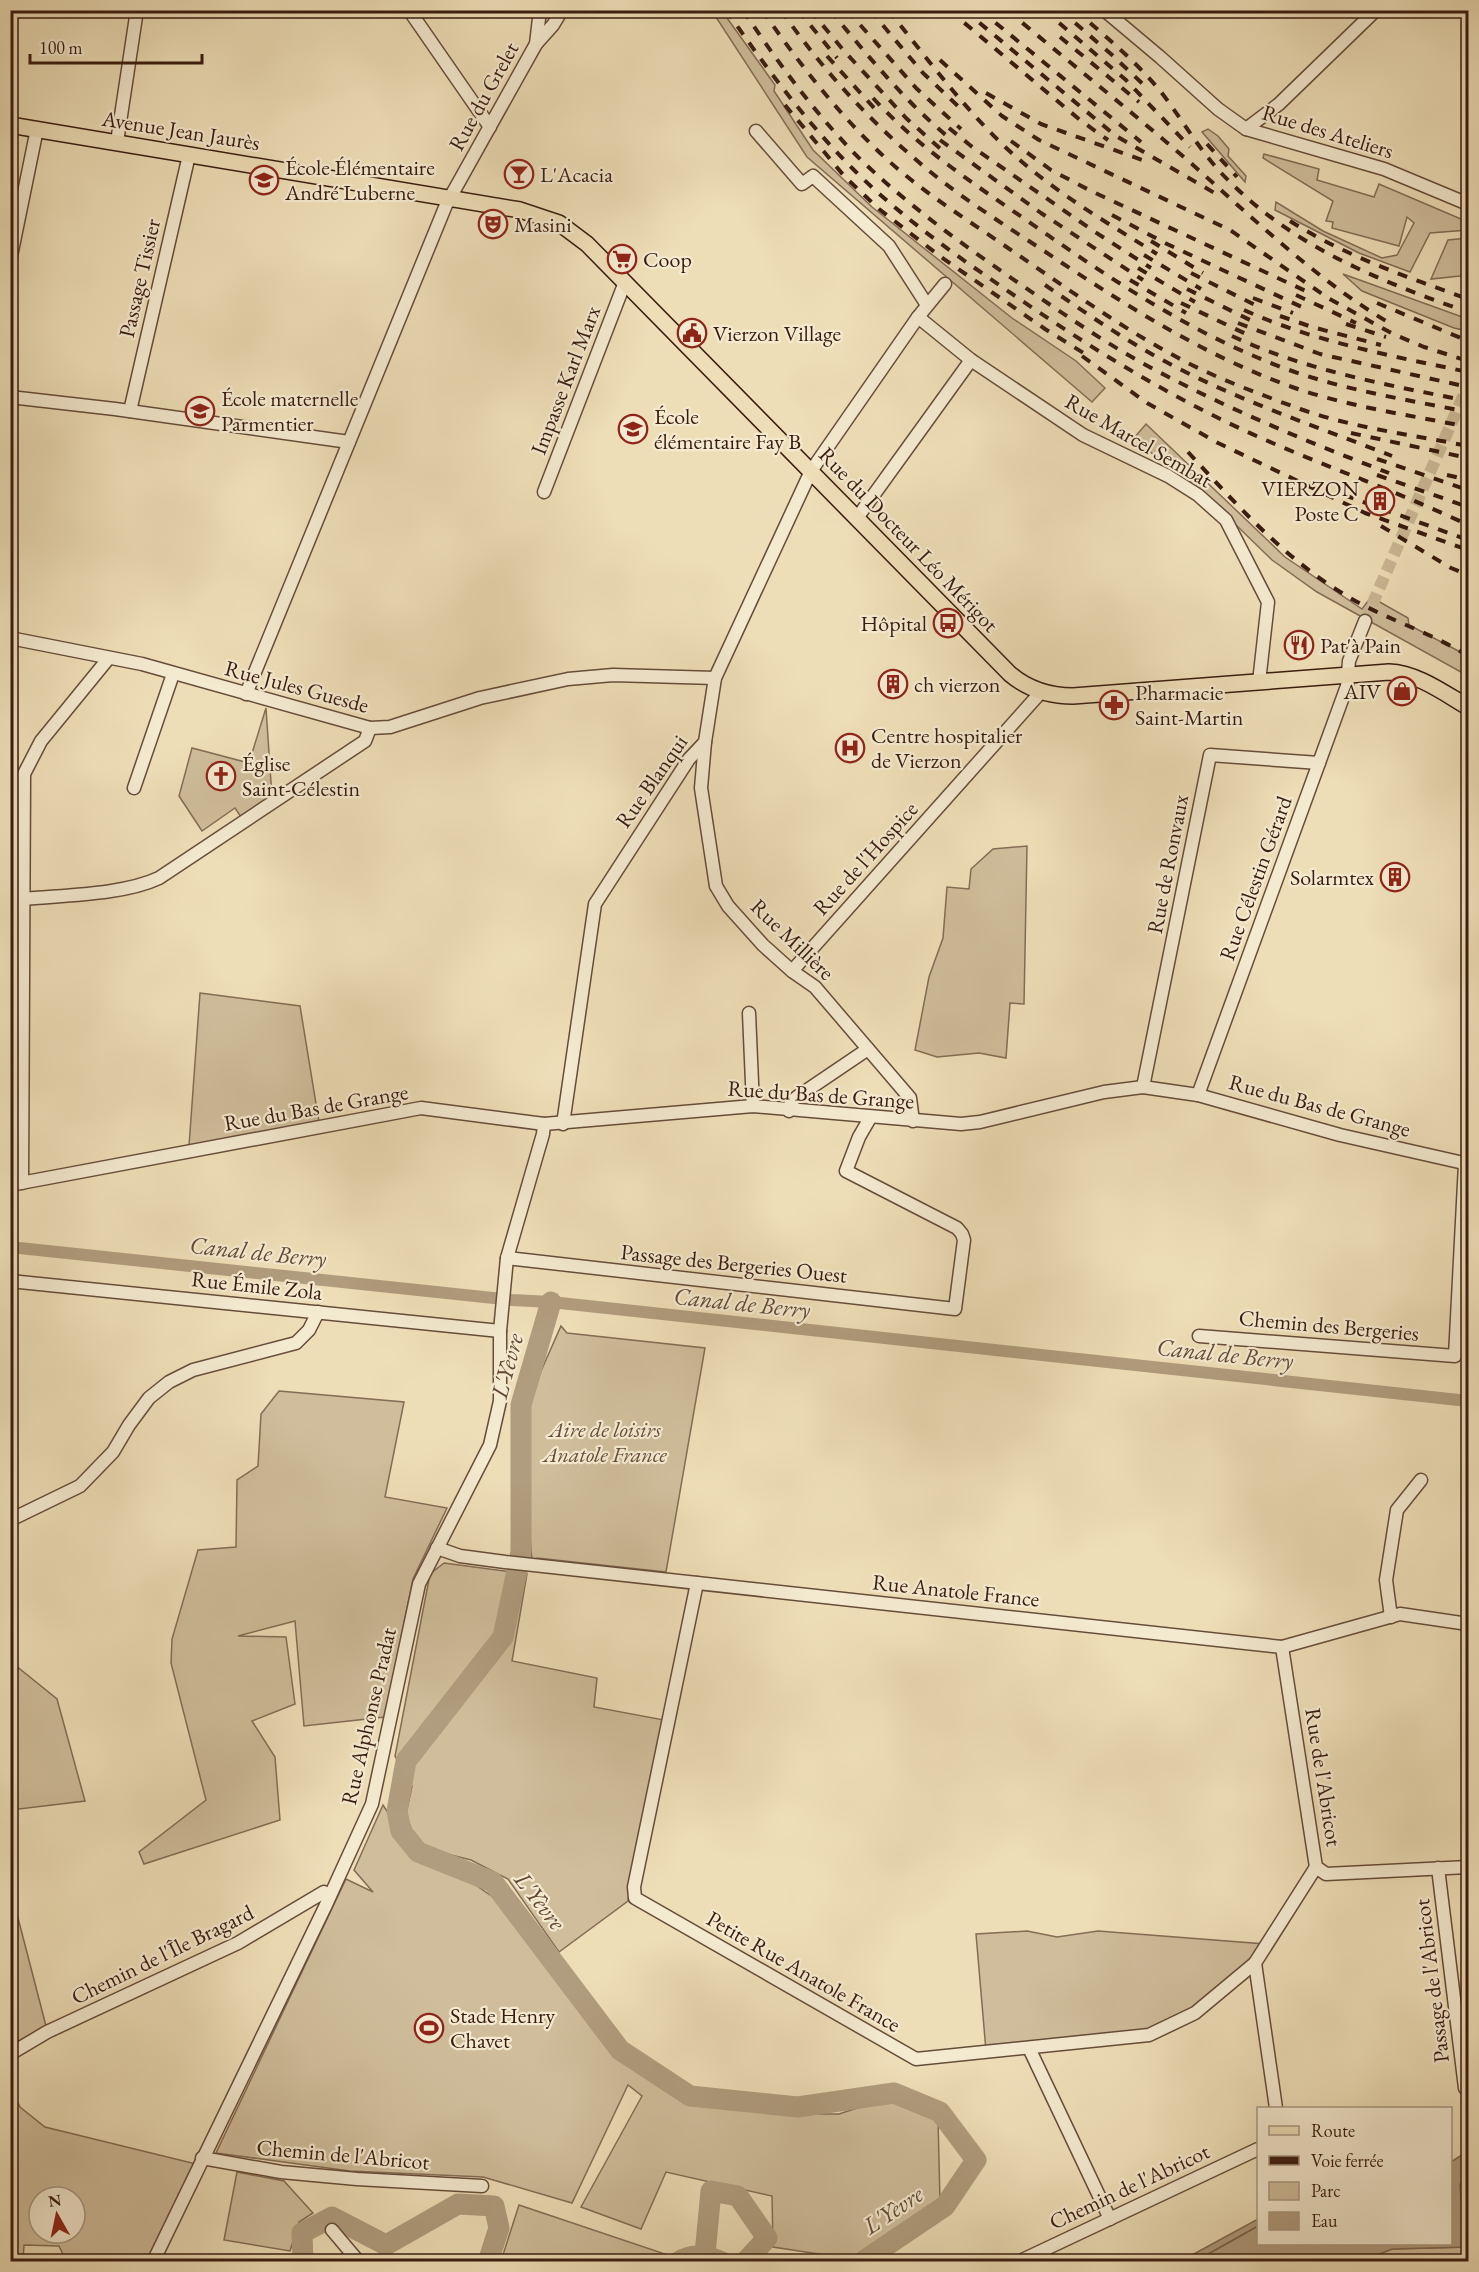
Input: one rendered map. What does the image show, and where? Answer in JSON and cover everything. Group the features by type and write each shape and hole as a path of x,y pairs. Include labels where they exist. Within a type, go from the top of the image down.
{"main road":[{"name":"Avenue Jean Jaurès","path":"10,125 450,198"},
{"name":"Rue du Docteur Léo Mérigot","path":"450,198 520,210 559,223 578,235 1010,674 1025,685 1041,692 1073,696 1381,672 1402,674 1417,679 1468,707"}],"street":[{"path":"117,142 137,10"},
{"path":"409,10 490,128"},
{"name":"Rue du Grelet","path":"246,694 450,198 536,44 540,10"},
{"path":"536,44 553,25 562,10"},
{"name":"Rue des Ateliers","path":"1104,10 1218,109 1246,129 1384,169 1468,204"},
{"path":"1246,129 1279,104 1376,10"},
{"path":"10,261 37,129"},
{"path":"756,131 802,184 813,177 889,246 927,305"},
{"name":"Passage Tissier","path":"130,411 189,154"},
{"name":"Impasse Karl Marx","path":"544,492 625,282"},
{"path":"811,471 918,317 945,284"},
{"name":"Rue Marcel Sembat","path":"918,317 971,360 1083,435 1168,476 1198,495 1226,520 1268,602 1259,682"},
{"path":"857,518 971,360"},
{"path":"10,397 130,411 349,442"},
{"name":"Rue Blanqui","path":"563,1124 595,904 688,759 705,742 715,678 811,471"},
{"name":"Rue Célestin Gérard","path":"1198,1095 1347,686 1349,662 1365,621"},
{"name":"Rue Jules Guesde","path":"10,638 142,664 370,728 390,727 480,698 568,679 613,675 715,678"},
{"path":"16,1184 23,899 17,818 24,774 41,741 108,659"},
{"path":"134,788 173,674"},
{"name":"Rue de l'Hospice","path":"792,971 1041,692"},
{"path":"23,899 123,889 148,884 365,741 370,728"},
{"name":"Rue Millière","path":"705,742 701,788 716,886 735,914 792,971 815,987 910,1098 913,1121"},
{"name":"Rue de Ronvaux","path":"1143,1088 1210,756 1319,763"},
{"path":"749,1013 753,1106"},
{"path":"789,1111 791,1102 796,1097 868,1049"},
{"name":"Rue du Bas de Grange","path":"16,1184 421,1108 544,1124 753,1106 789,1111 961,1124 980,1122 1104,1092 1143,1088 1198,1095 1340,1135 1467,1164"},
{"name":"Passage des Bergeries Ouest","path":"507,1258 956,1309 964,1240 962,1234 957,1228 846,1171 859,1137 870,1118"},
{"name":"Rue Alphonse Pradat","path":"153,2262 372,1804 419,1584 490,1445 500,1401 500,1331 507,1258 544,1124"},
{"name":"Chemin des Bergeries","path":"1199,1336 1455,1356 1467,1164"},
{"name":"Rue Émile Zola","path":"10,1281 500,1331"},
{"path":"10,1520 80,1486 113,1452 148,1398 168,1382 193,1370 296,1343 309,1330 318,1312"},
{"path":"1391,1617 1386,1581 1396,1510 1421,1480"},
{"name":"Rue Anatole France","path":"437,1548 460,1556 505,1562 1282,1647 1400,1614 1468,1624"},
{"name":"Petite Rue Anatole France","path":"697,1583 634,1887 635,1898 916,2059 1149,2036 1195,2013 1255,1963"},
{"name":"Rue de l'Abricot","path":"1282,1647 1316,1867 1326,1874 1468,1867"},
{"path":"1276,2107 1255,1963 1316,1867"},
{"name":"Passage de l'Abricot","path":"1438,1868 1465,2088"},
{"name":"Chemin de l'Île Bragard","path":"10,2054 47,2032 238,1943 324,1892 330,1895"},
{"path":"1029,2048 1110,2220"},
{"name":"Chemin de l'Abricot","path":"1018,2262 1257,2149"},
{"name":"Chemin de l'Abricot","path":"202,2158 281,2172 482,2186"},
{"path":"332,2230 360,2262"}],"green space":[{"path":"712,11 722,11 775,85 774,91 813,150 872,207 1012,318 1076,361 1105,388 1092,402 807,157"},
{"path":"1208,129 1218,136 1229,149 1228,156 1246,176 1245,182 1202,132"},
{"path":"1264,154 1319,169 1317,180 1374,197 1379,184 1468,222 1468,230 1430,233 1410,272 1359,253 1275,210 1276,202 1323,231 1382,258 1397,255 1414,223 1407,217 1399,246 1332,228 1333,222 1326,221 1333,201 1263,158"},
{"path":"1468,238 1468,269 1460,276 1431,279 1448,240"},
{"path":"1343,274 1468,319 1468,331 1454,328 1362,291"},
{"path":"1146,424 1285,557 1362,609 1371,597 1408,618 1409,625 1468,656 1468,676 1317,592 1272,560 1235,524 1134,438"},
{"path":"266,708 272,797 241,817 235,808 202,831 179,796 192,748 249,763"},
{"path":"1027,846 1024,1004 1010,1003 1006,1058 979,1053 937,1057 915,1050 929,977 943,938 947,887 969,889 971,869 993,849"},
{"path":"200,993 300,1006 319,1122 189,1146"},
{"name":"Aire de loisirs Anatole France","path":"561,1326 567,1333 705,1348 666,1572 537,1558 532,1561 521,1433 541,1371"},
{"path":"279,1391 404,1402 385,1497 447,1508 413,1579 385,1717 304,1726 295,1621 238,1636 286,1637 295,1704 252,1721 275,1757 280,1820 144,1864 139,1852 206,1800 171,1663 172,1639 198,1550 236,1547 237,1480 258,1466 261,1414"},
{"path":"444,1563 527,1574 512,1661 597,1678 594,1707 664,1720 628,1901 559,1952 508,1879 471,1860 423,1848 414,1837 406,1814 412,1786 395,1756 430,1574"},
{"path":"10,1661 57,1699 85,1801 11,1810"},
{"name":"Stade Henry Chavet","path":"383,1805 414,1853 464,1877 500,1902 619,2057 672,2094 705,2106 797,2114 839,2114 885,2099 938,2119 940,2201 858,2260 773,2247 772,2196 666,2172 641,2229 581,2207 642,2096 628,2085 572,2203 483,2177 350,2171 216,2153 346,1879 373,1892 354,1870"},
{"path":"10,1887 46,2026 11,2046 10,2046"},
{"path":"1027,1931 1057,1937 1098,1931 1265,1944 1257,1958 1194,2011 1149,2033 986,2051 976,1934"},
{"path":"10,2087 20,2107 45,2127 196,2164 148,2258 142,2262 66,2261 59,2246 24,2245 23,2261 11,2261"},
{"path":"237,2172 284,2181 313,2213 299,2222 290,2251 224,2240"},
{"path":"519,2205 665,2254 657,2262 501,2261"},
{"path":"1468,2247 1468,2261 1361,2262 1392,2249"}],"water":[{"path":"1468,2151 1468,2182 1460,2184 1461,2200 1468,2201 1468,2247 1392,2249 1361,2261 1181,2261 1257,2220 1257,2245 1452,2245 1452,2161"}],"waterway":[{"name":"Canal de Berry","path":"10,1247 512,1300 551,1302 1468,1401"},
{"name":"L'Yèvre","path":"551,1302 521,1405 521,1552 503,1637 406,1761 397,1811 401,1831 418,1852 493,1882 620,2050 690,2096 798,2107 894,2093 940,2112 976,2160 945,2206 862,2262"},
{"name":"L'Yèvre","path":"705,2254 711,2191 738,2196 767,2238 745,2262"},
{"name":"L'Yèvre","path":"303,2262 302,2233 332,2217 386,2245 458,2204 494,2206 499,2228 488,2262"},
{"name":"L'Yèvre","path":"678,2262 689,2257 700,2256 722,2262"}],"tunnel":[{"path":"1365,621 1468,385"}],"railway":[{"path":"726,10 786,92 818,132 853,169 907,217 985,275 1090,346 1208,413 1267,441 1468,525"},
{"path":"743,10 798,88 844,143 896,191 969,248 1075,321 1144,364 1265,423 1389,473"},
{"path":"762,10 829,99 889,162 939,200 1129,329 1202,370 1320,416 1468,446"},
{"path":"781,10 810,50 843,88 895,142 931,173 986,213 1089,281 1173,332 1231,362 1292,387 1357,405 1468,427"},
{"path":"798,10 837,58"},
{"path":"810,10 906,118 944,152"},
{"path":"830,10 903,95 953,141"},
{"path":"847,10 916,88 961,129"},
{"path":"870,10 923,73 960,108"},
{"path":"888,10 954,92 1008,150 1059,191 1157,254"},
{"path":"949,10 1080,120 1108,140"},
{"path":"964,10 1116,136 1218,195"},
{"path":"980,10 1141,142"},
{"path":"1007,10 1170,145 1313,270 1391,324"},
{"path":"1044,10 1126,80 1190,147"},
{"path":"1060,10 1147,88"},
{"path":"1075,10 1120,49 1161,92 1210,160 1230,182 1283,226 1372,275 1468,312"},
{"path":"1060,37 1139,102"},
{"path":"827,56 875,109"},
{"path":"940,60 1002,116 1039,140 1230,230 1328,298 1393,334 1468,361"},
{"path":"986,93 1041,124 1148,162"},
{"path":"873,98 909,133 968,179 1123,286 1222,342 1292,371 1335,384 1468,412"},
{"path":"785,105 845,177 879,209 941,257 1045,329 1090,357"},
{"path":"949,128 971,146 1095,232 1151,268"},
{"path":"940,140 1041,213 1143,280"},
{"path":"1011,141 1051,170 1091,191 1310,293"},
{"path":"1207,144 1237,177"},
{"path":"1112,215 1167,244 1304,308"},
{"path":"1290,221 1354,255 1468,299"},
{"path":"1151,241 1203,273"},
{"path":"1144,255 1201,289"},
{"path":"1138,268 1195,302"},
{"path":"1191,273 1261,308"},
{"path":"1130,280 1186,313"},
{"path":"1045,285 1123,337 1199,378 1253,402 1392,456"},
{"path":"1187,289 1252,321"},
{"path":"1296,295 1356,323"},
{"path":"1253,298 1293,313"},
{"path":"1181,303 1246,334"},
{"path":"1377,303 1468,341"},
{"path":"1244,310 1326,339 1382,354 1468,372"},
{"path":"1280,316 1381,345"},
{"path":"1238,323 1320,354 1468,387"},
{"path":"1346,324 1386,337"},
{"path":"1232,336 1289,359 1348,376 1468,401"},
{"path":"1082,356 1147,403 1218,443 1365,513 1468,550"},
{"path":"1351,433 1468,458"},
{"path":"1188,452 1260,528 1299,563 1357,602 1468,656"},
{"path":"1377,459 1468,490"},
{"path":"1377,475 1468,507"},
{"path":"1447,475 1468,480"},
{"path":"1344,495 1468,540"},
{"path":"1381,526 1451,568 1468,575"}],"place":[{"name":"L'Acacia","path":"519,174"},
{"name":"École Élémentaire André Luberne","path":"264,180"},
{"name":"Masini","path":"493,224"},
{"name":"Coop","path":"622,259"},
{"name":"Vierzon Village","path":"692,333"},
{"name":"École maternelle Parmentier","path":"200,411"},
{"name":"École élémentaire Fay B","path":"633,429"},
{"name":"VIERZON Poste C","path":"1380,501"},
{"name":"Hôpital","path":"948,623"},
{"name":"Pat'à Pain","path":"1299,645"},
{"name":"ch vierzon","path":"893,684"},
{"name":"AIV","path":"1402,691"},
{"name":"Pharmacie Saint-Martin","path":"1114,705"},
{"name":"Centre hospitalier de Vierzon","path":"850,748"},
{"name":"Église Saint-Célestin","path":"221,776"},
{"name":"Solarmtex","path":"1395,877"},
{"name":"Stade Henry Chavet","path":"429,2028"}]}
